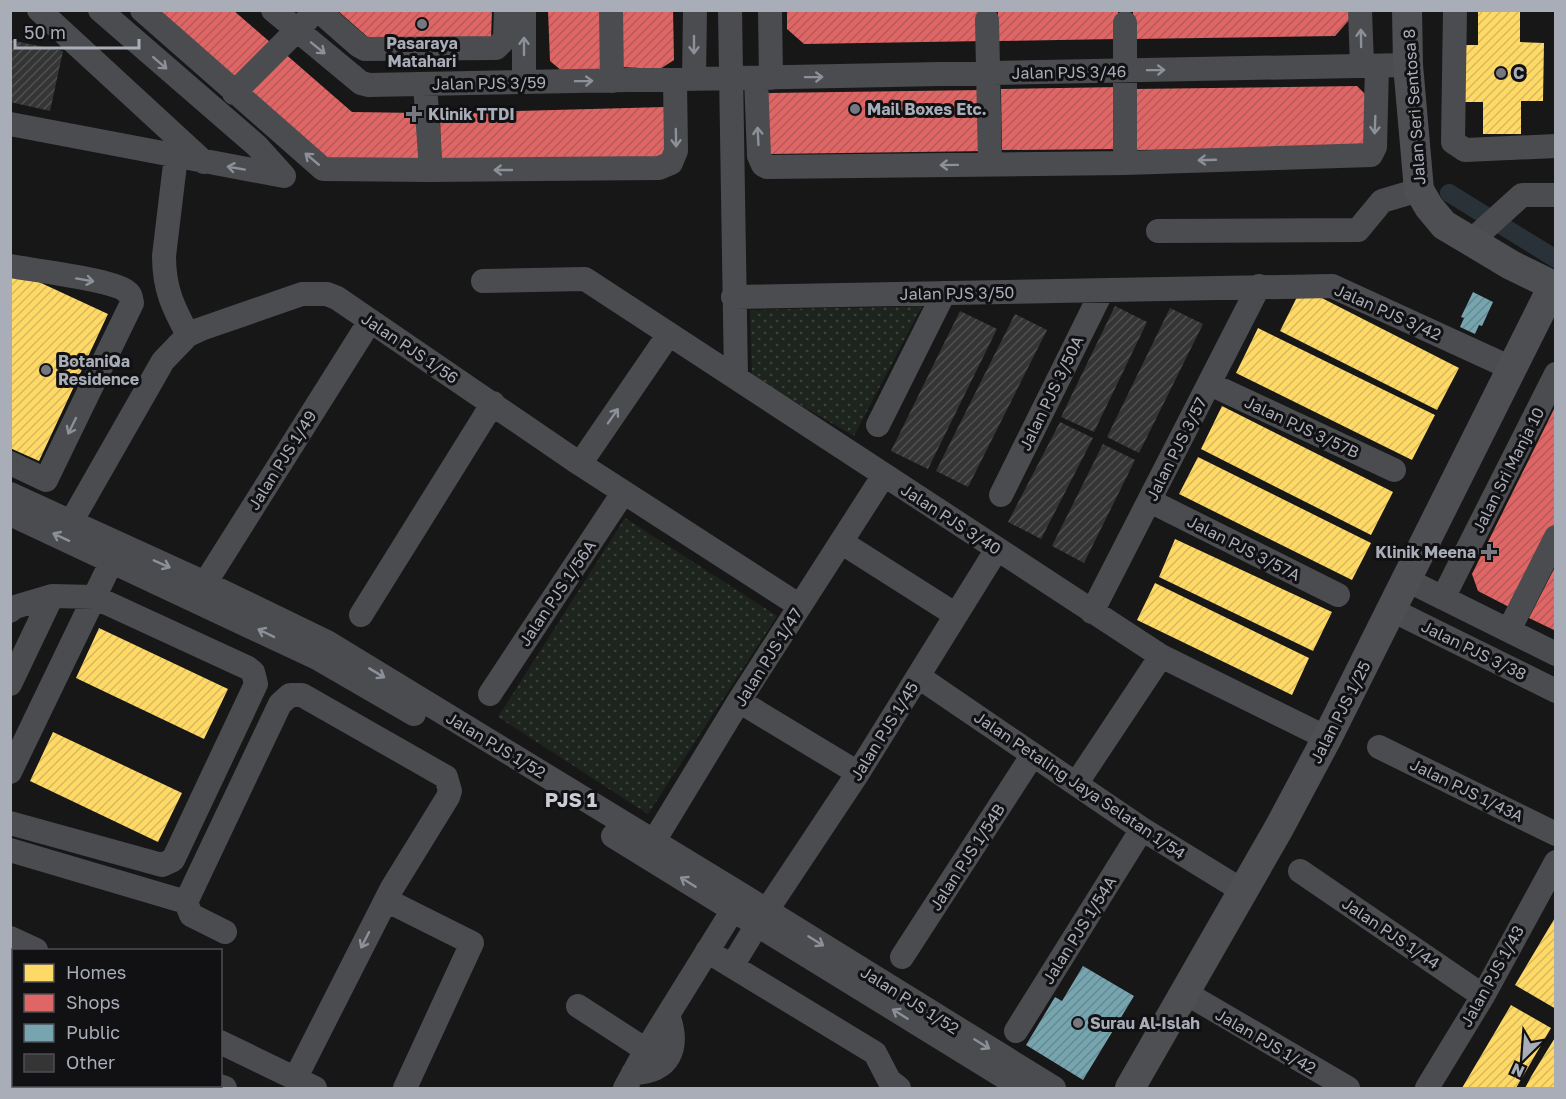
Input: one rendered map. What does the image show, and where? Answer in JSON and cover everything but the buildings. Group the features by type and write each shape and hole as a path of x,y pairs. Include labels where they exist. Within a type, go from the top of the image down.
{"main road":[{"name":"Jalan Seri Sentosa 8","path":"1407,10 1408,65 1419,190 1444,225 1511,265 1549,303"},
{"path":"1511,265 1520,281 1530,310 1549,303"},
{"name":"Jalan PJS 1/25","path":"1130,1089 1327,738 1511,368 1549,303"}],"street":[{"path":"39,10 204,162"},
{"path":"10,124 284,176 257,146 100,10"},
{"path":"142,10 234,93 323,168 430,170 659,168 671,163 676,151 695,10"},
{"name":"Jalan PJS 3/59","path":"273,10 361,83 369,85 731,78"},
{"path":"234,93 318,11 365,49 389,49 496,48 506,39 506,10"},
{"path":"524,10 524,82"},
{"path":"611,10 612,81"},
{"path":"730,10 736,378"},
{"path":"770,10 763,78 759,156 763,165 767,167 1125,163 1371,155 1375,147 1369,66 1360,10"},
{"path":"1455,10 1453,142 1465,150 1556,146"},
{"path":"987,20 990,164"},
{"path":"1125,23 1125,163"},
{"name":"Jalan PJS 3/46","path":"731,78 1408,65"},
{"path":"425,84 430,170"},
{"path":"176,156 164,272 165,285 188,335"},
{"path":"1158,231 1358,230 1382,201 1419,190"},
{"path":"1470,242 1522,195 1556,195"},
{"path":"10,266 125,289 131,296 132,303 46,480 10,464"},
{"name":"Jalan PJS 3/40","path":"483,281 585,279 1161,656 1327,738"},
{"name":"Jalan PJS 3/57","path":"1092,612 1259,286"},
{"name":"Jalan PJS 3/42","path":"1181,288 1337,287 1511,368"},
{"name":"Jalan PJS 3/50","path":"733,297 1181,288"},
{"name":"Jalan PJS 3/50A","path":"1001,495 1102,291"},
{"path":"878,424 944,293"},
{"name":"Jalan PJS 1/56","path":"70,522 163,361 188,335 306,294 334,296 623,493 800,606"},
{"name":"Jalan PJS 1/49","path":"200,591 369,321"},
{"path":"580,464 669,334"},
{"name":"Jalan Sri Manja 10","path":"1443,598 1556,374"},
{"name":"Jalan PJS 3/57B","path":"1210,384 1394,470"},
{"path":"361,615 493,403"},
{"name":"Jalan PJS 1/47","path":"654,841 739,701 884,475"},
{"name":"Jalan PJS 1/56A","path":"490,694 623,493"},
{"name":"Jalan PJS 1/52","path":"10,494 70,522 116,552"},
{"name":"Jalan PJS 3/57A","path":"1150,501 1338,595"},
{"name":"Jalan PJS 1/52","path":"10,514 116,552 323,650 654,841 737,902"},
{"path":"1509,630 1556,537"},
{"path":"841,542 956,615"},
{"name":"Jalan PJS 1/45","path":"732,966 858,773 997,549"},
{"path":"10,772 116,552"},
{"name":"Jalan PJS 3/38","path":"1407,579 1556,654"},
{"path":"10,684 52,596"},
{"path":"10,611 15,607 52,596 94,597 248,668 256,677 255,690 173,860 168,864 162,865 10,823"},
{"name":"Jalan PJS 3/38","path":"1392,610 1556,691"},
{"path":"302,695 323,650"},
{"name":"Jalan PJS 1/52","path":"323,650 473,748 737,902 1022,1089"},
{"path":"1076,784 1161,656"},
{"name":"Jalan Petaling Jaya Selatan 1/54","path":"919,676 1142,830 1243,891"},
{"path":"225,932 191,915 186,902 280,704 290,695 302,695 446,777 450,791 389,894 305,1084 225,1044"},
{"path":"739,701 858,773"},
{"name":"Jalan PJS 1/43A","path":"1378,747 1556,834"},
{"name":"Jalan PJS 1/54B","path":"902,957 1032,756"},
{"name":"Jalan PJS 1/54A","path":"1016,1031 1142,830"},
{"path":"10,850 186,902"},
{"name":"Jalan PJS 1/43","path":"1427,1089 1483,996 1556,862"},
{"name":"Jalan PJS 1/44","path":"1300,871 1483,996"},
{"path":"389,894 472,943 405,1089"},
{"path":"629,1081 737,902"},
{"name":"Jalan PJS 1/52","path":"762,918 1054,1089"},
{"path":"10,938 32,949"},
{"path":"707,951 875,1053 889,1080 899,1089"},
{"name":"Jalan PJS 1/42","path":"1184,992 1348,1089"},
{"path":"578,1006 646,1050"},
{"path":"629,1081 660,1067 668,1059 673,1034 668,1015"}],"shaded area":[{"path":"922,306 854,436 752,377 750,310"},
{"path":"625,518 777,616 648,814 498,717"}],"waterway":[{"path":"1449,193 1556,259"}],"place":[{"name":"Pasaraya Matahari","path":"422,24"},
{"name":"C","path":"1501,73"},
{"name":"Mail Boxes Etc.","path":"855,109"},
{"name":"Klinik TTDI","path":"414,114"},
{"name":"BotaniQa Residence","path":"46,370"},
{"name":"Klinik Meena","path":"1489,552"},
{"name":"Surau Al-Islah","path":"1078,1023"}],"district":[{"name":"PJS 1","path":"571,800"}]}
